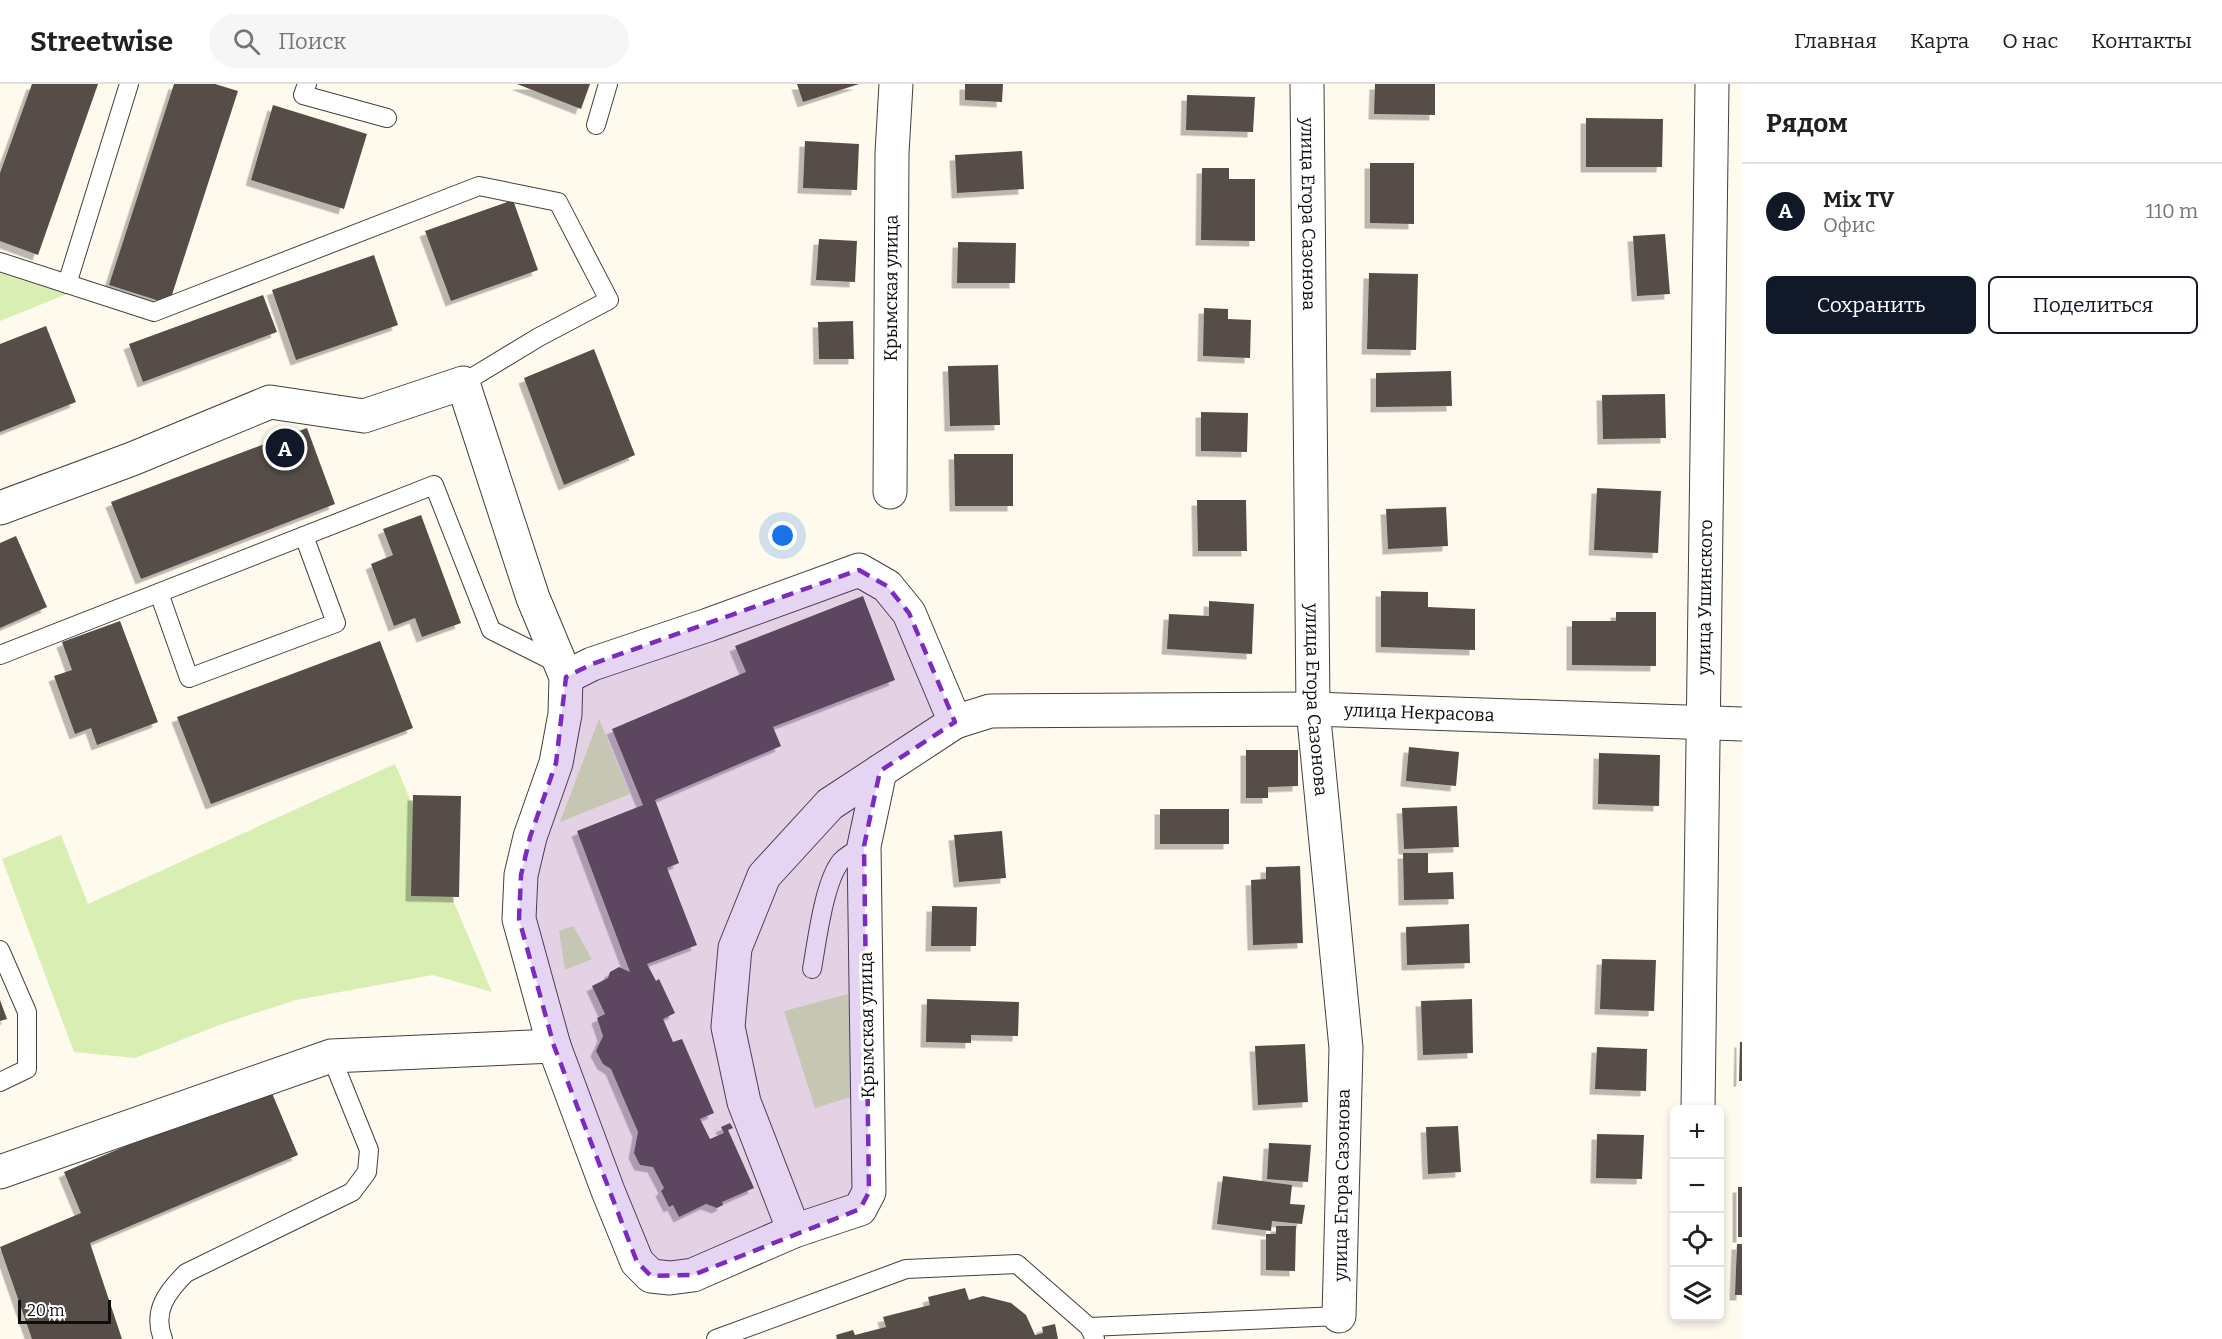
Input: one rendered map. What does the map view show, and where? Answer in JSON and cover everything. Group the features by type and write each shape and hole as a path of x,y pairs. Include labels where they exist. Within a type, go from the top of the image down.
{"street":[{"name":"Крымская улица","path":"891,492 892,153 896,84"},
{"name":"улица Егора Сазонова","path":"1307,84 1313,709 1346,1048 1339,1316"},
{"name":"улица Ушинского","path":"1698,1105 1712,84"},
{"path":"0,508 132,459 270,402 364,416 463,383 532,598 563,670 592,664 708,625 859,570 887,586 909,613 955,722"},
{"name":"Крымская улица","path":"563,670 565,714 556,763 530,837 521,875 519,919 554,1046 637,1262 651,1276 670,1278 693,1275 794,1231 860,1209 869,1192 864,846 880,771"},
{"name":"улица Некрасова","path":"794,1231 744,1102 729,1027 735,948 764,876 830,804 955,722 990,711 1313,709 1742,724"},
{"path":"0,1172 331,1056 554,1046"}],"lane":[{"path":"67,284 129,84"},
{"path":"307,84 303,95 387,118"},
{"path":"596,125 608,84"},
{"path":"0,262 154,312 480,186 558,202 609,300 539,337 463,383"},
{"path":"0,655 434,485 491,630 563,670"},
{"path":"159,593 189,678 336,623 304,536"},
{"path":"812,969 825,896 840,862 851,852 864,846"},
{"path":"0,950 27,1012 27,1069 0,1082"},
{"path":"163,1339 160,1312 167,1292 186,1273 352,1192 368,1172 369,1150 331,1056"},
{"path":"716,1339 906,1269 1017,1264 1092,1333 1339,1316"}],"highlighted area":[{"path":"859,570 887,586 909,613 955,722 880,771 864,846 869,1192 860,1209 693,1275 651,1276 637,1262 554,1046 519,919 521,875 530,837 556,763 566,677 592,664"}],"green space":[{"path":"0,270 72,292 0,321"},
{"path":"599,719 630,794 560,822"},
{"path":"395,764 492,992 433,975 296,1000 222,1024 135,1058 74,1052 2,859 61,835 88,904"},
{"path":"573,926 592,959 565,970 559,931"},
{"path":"848,994 861,1094 815,1108 784,1011"}],"building":[{"path":"32,84 98,84 38,255 0,241 0,173"},
{"path":"174,84 215,84 238,91 169,304 109,285"},
{"path":"517,84 590,84 581,109"},
{"path":"797,84 859,84 803,102"},
{"path":"965,84 1003,84 1002,102 965,100"},
{"path":"1375,84 1435,84 1435,115 1374,114"},
{"path":"1187,95 1255,97 1253,132 1186,130"},
{"path":"273,105 367,134 344,209 251,180"},
{"path":"1586,118 1663,119 1662,167 1586,167"},
{"path":"805,141 859,144 857,190 803,188"},
{"path":"1022,151 1024,189 957,193 955,155"},
{"path":"1370,163 1414,163 1414,224 1370,223"},
{"path":"1202,168 1229,168 1229,179 1255,179 1255,241 1201,240"},
{"path":"513,200 538,270 451,301 425,231"},
{"path":"1665,234 1670,294 1637,296 1633,236"},
{"path":"819,239 857,241 855,282 816,280"},
{"path":"958,242 1016,243 1015,283 957,283"},
{"path":"374,255 398,325 296,360 272,290"},
{"path":"1369,273 1418,274 1416,350 1367,349"},
{"path":"263,295 277,332 143,382 129,344"},
{"path":"1204,308 1228,309 1228,319 1251,320 1250,358 1203,356"},
{"path":"853,321 854,359 819,359 818,322"},
{"path":"46,326 76,402 0,432 0,344"},
{"path":"594,349 635,455 564,485 524,378"},
{"path":"998,365 1000,425 950,426 948,366"},
{"path":"1451,371 1452,406 1376,407 1376,373"},
{"path":"1665,394 1666,438 1603,439 1602,395"},
{"path":"1201,412 1248,413 1247,452 1201,451"},
{"path":"307,428 335,504 141,579 111,502"},
{"path":"954,454 1013,454 1013,506 955,506"},
{"path":"1597,488 1661,491 1658,553 1594,550"},
{"path":"1197,500 1246,500 1247,551 1198,551"},
{"path":"1446,507 1448,546 1388,549 1386,509"},
{"path":"421,515 461,623 422,637 415,618 394,626 371,564 393,555 383,529"},
{"path":"16,536 47,607 0,628 0,543"},
{"path":"1381,591 1428,592 1428,607 1475,609 1475,650 1381,647"},
{"path":"863,596 895,680 773,727 781,746 655,800 679,863 667,868 697,945 647,964 656,981 659,979 675,1013 663,1019 673,1042 682,1039 714,1113 700,1119 710,1139 724,1133 721,1127 730,1123 733,1128 728,1130 754,1188 722,1202 723,1205 717,1208 706,1204 679,1217 673,1205 669,1207 661,1191 664,1188 653,1167 640,1165 634,1153 638,1132 611,1069 603,1064 596,1051 603,1036 597,1018 605,1014 592,986 608,978 610,972 619,967 630,972 577,831 643,805 612,729 746,672 735,646"},
{"path":"1209,601 1254,604 1252,654 1167,649 1169,614 1209,616"},
{"path":"1616,612 1656,612 1656,666 1572,665 1572,621 1616,621"},
{"path":"120,621 158,722 97,745 91,728 75,734 54,676 72,670 62,642"},
{"path":"380,641 413,728 211,804 177,717"},
{"path":"1409,747 1459,752 1456,786 1406,781"},
{"path":"1246,750 1298,750 1298,786 1268,787 1268,798 1246,798"},
{"path":"1599,753 1660,755 1659,806 1598,804"},
{"path":"413,795 461,796 459,897 411,896"},
{"path":"1457,806 1459,847 1404,849 1402,808"},
{"path":"1160,809 1229,809 1229,844 1160,844"},
{"path":"1002,831 1006,878 959,882 954,835"},
{"path":"1403,853 1428,853 1428,873 1453,872 1454,899 1404,900"},
{"path":"1300,866 1303,943 1253,945 1251,880 1266,879 1266,867"},
{"path":"932,906 977,907 976,946 931,946"},
{"path":"1469,924 1470,963 1407,965 1406,927"},
{"path":"1602,959 1656,960 1654,1011 1600,1009"},
{"path":"927,999 1019,1002 1018,1036 971,1035 971,1043 926,1042"},
{"path":"1472,999 1473,1053 1423,1055 1421,1001"},
{"path":"0,1000 7,1019 0,1021"},
{"path":"1740,1042 1742,1042 1742,1081 1739,1081"},
{"path":"1305,1044 1308,1102 1258,1105 1255,1046"},
{"path":"1597,1047 1647,1049 1646,1091 1595,1089"},
{"path":"269,1086 298,1155 90,1243 122,1339 32,1339 0,1247 81,1213 64,1172"},
{"path":"1458,1126 1461,1172 1428,1174 1426,1127"},
{"path":"1597,1134 1644,1135 1642,1179 1596,1178"},
{"path":"1269,1143 1311,1145 1308,1182 1267,1179"},
{"path":"1223,1176 1292,1185 1290,1204 1305,1205 1302,1224 1272,1221 1271,1231 1217,1224"},
{"path":"1738,1187 1742,1187 1742,1237 1738,1237"},
{"path":"1276,1226 1296,1226 1295,1271 1266,1270 1266,1234 1276,1234"},
{"path":"1737,1244 1742,1244 1742,1295 1735,1295"},
{"path":"965,1288 969,1300 983,1296 1011,1303 1026,1315 1035,1335 1043,1333 1042,1327 1055,1324 1058,1339 837,1339 836,1335 853,1330 855,1335 886,1327 883,1317 930,1305 928,1297"}],"place":[{"name":"Mix TV","path":"285,448"}]}
